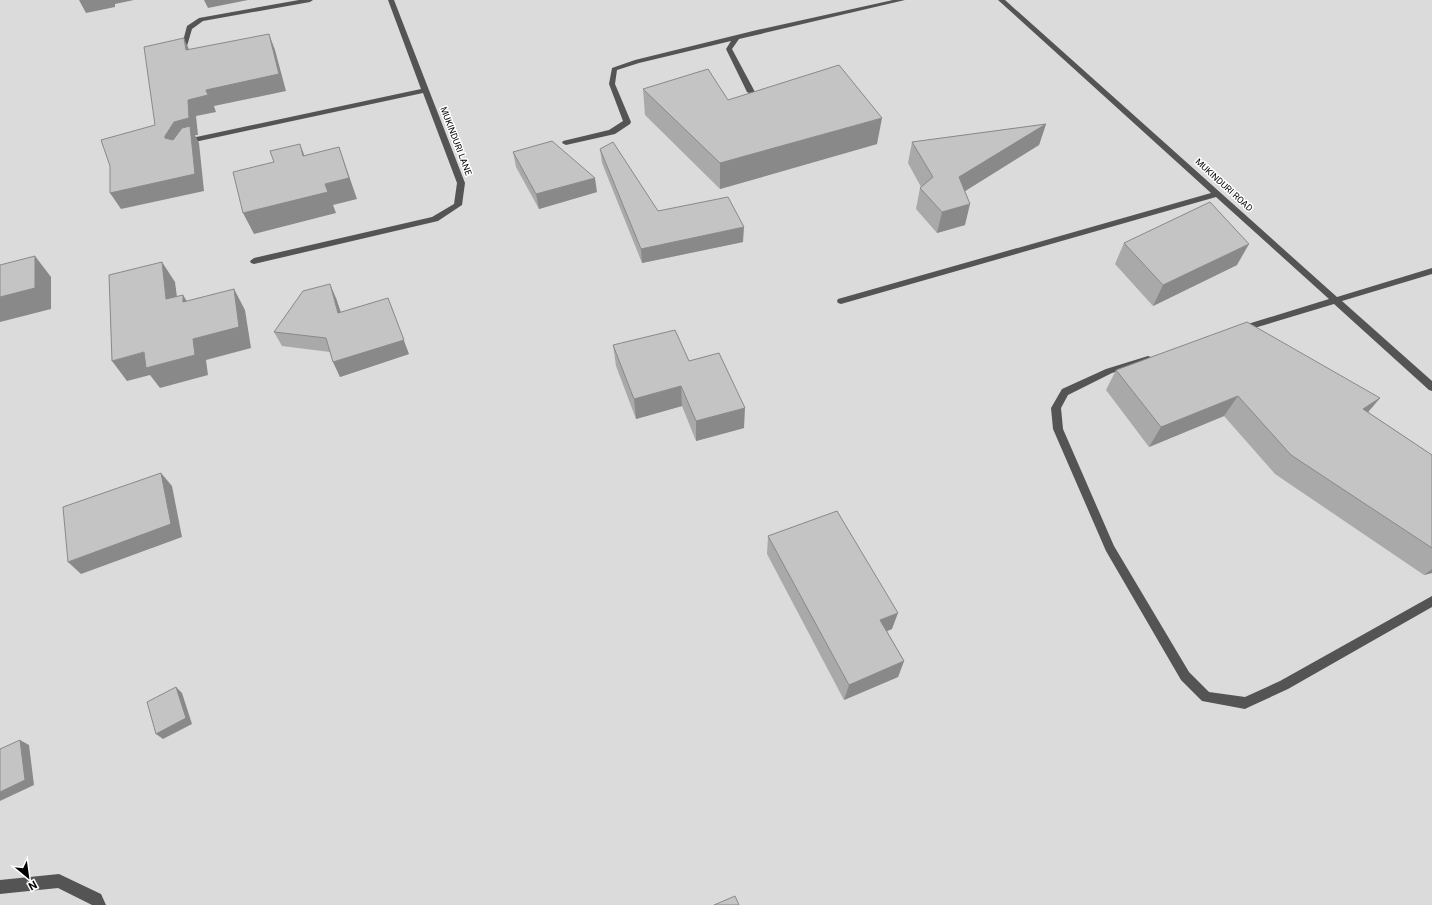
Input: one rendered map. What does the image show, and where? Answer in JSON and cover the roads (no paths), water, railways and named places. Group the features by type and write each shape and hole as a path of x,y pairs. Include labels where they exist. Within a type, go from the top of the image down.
{"street":[{"path":"185,45 189,28 192,23 201,19 310,0"},
{"name":"MUKINDURI LANE","path":"254,262 435,219 458,205 461,182 391,0"},
{"path":"566,143 612,132 627,122 612,84 614,69 637,61 757,32 902,0"},
{"name":"MUKINDURI ROAD","path":"1001,0 1432,387"},
{"path":"737,38 729,49 751,92"},
{"path":"179,154 187,140 426,90"},
{"path":"841,301 1218,194"},
{"path":"1230,333 1335,299 1432,271"},
{"path":"1155,357 1110,371 1065,392 1056,408 1058,429 1110,548 1185,676 1206,698 1245,703 1284,685 1432,601"},
{"path":"0,887 59,882 96,899 99,905"}]}
